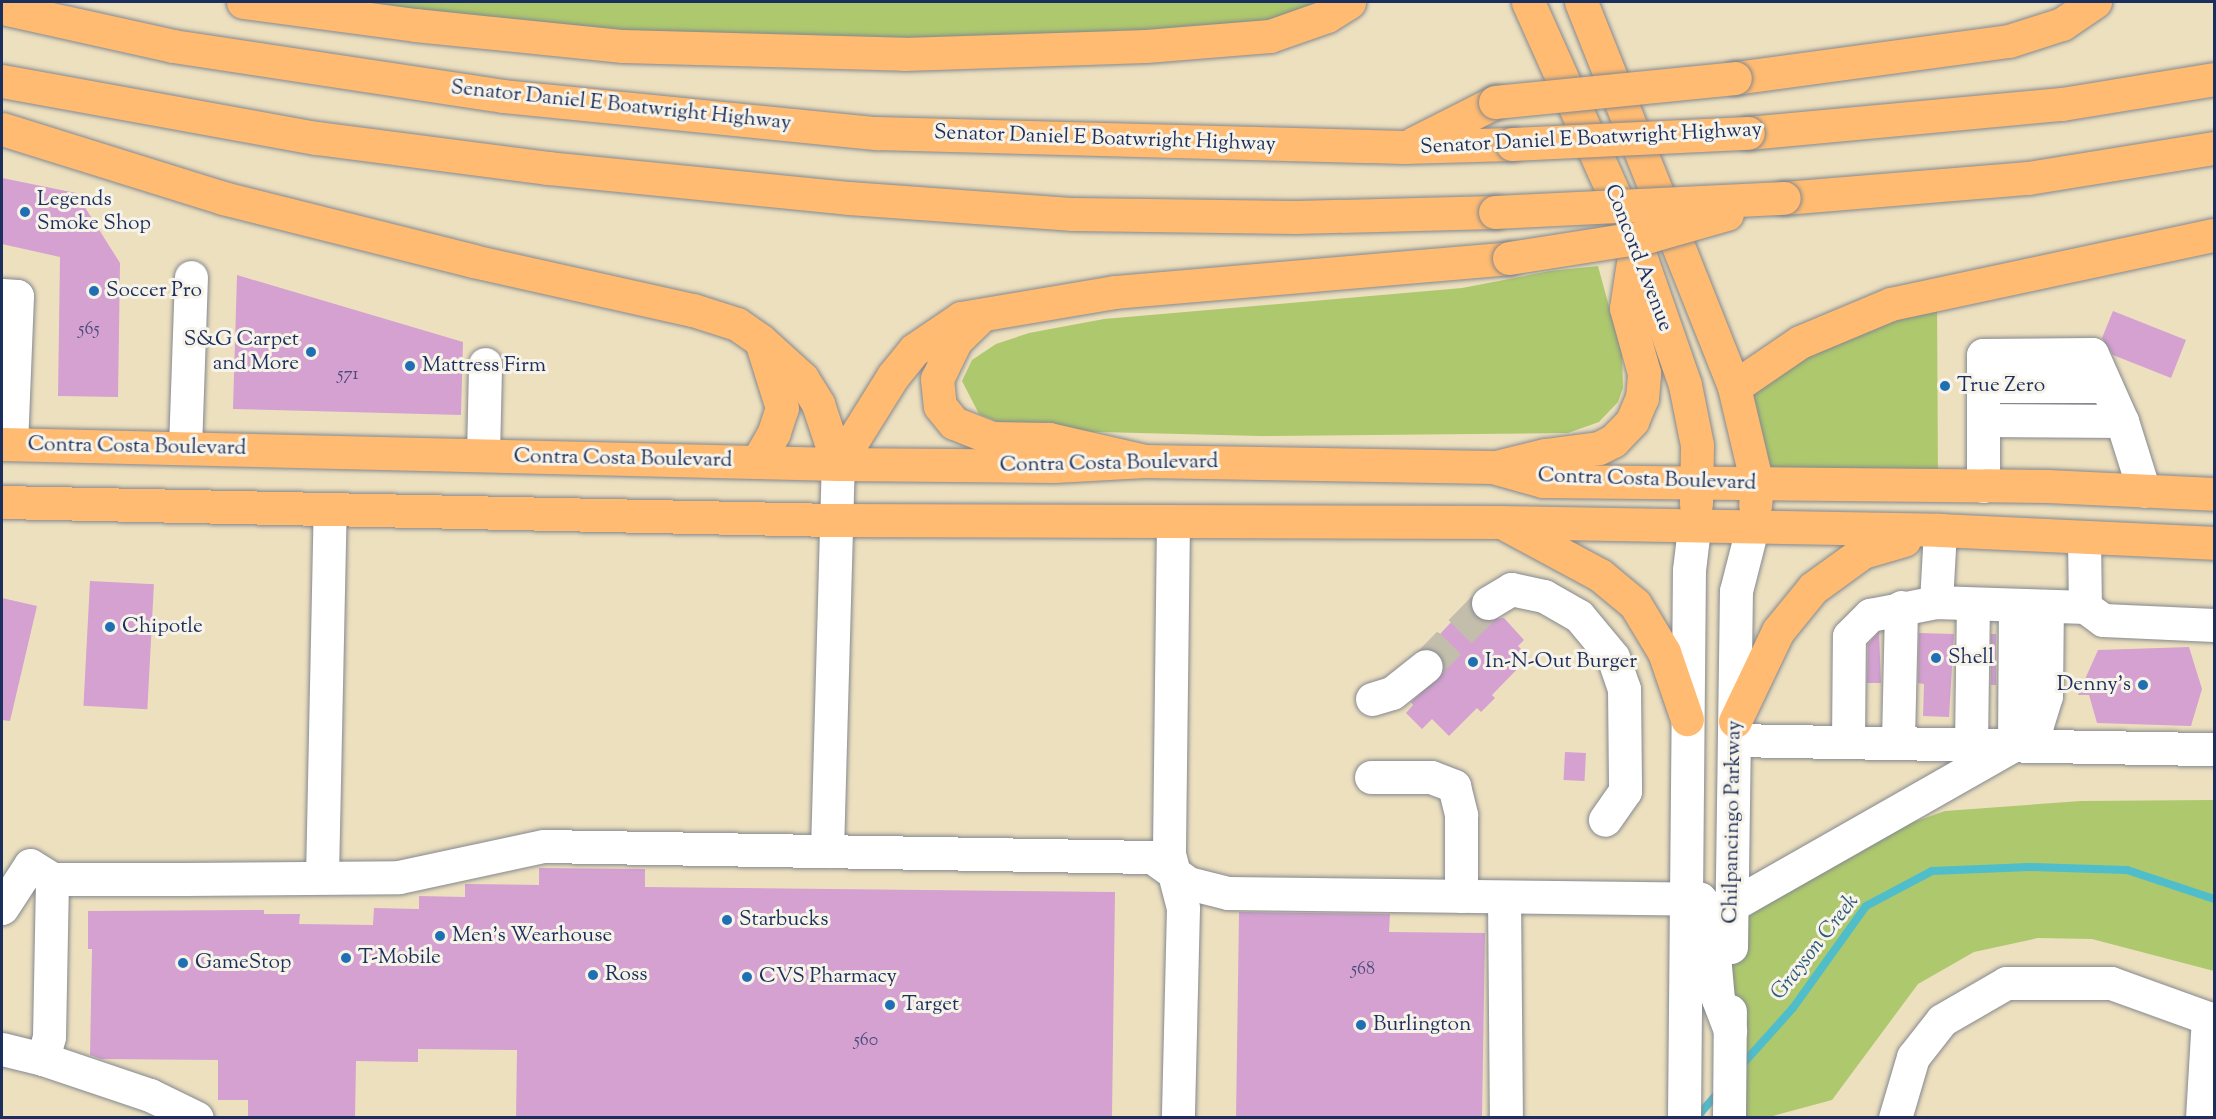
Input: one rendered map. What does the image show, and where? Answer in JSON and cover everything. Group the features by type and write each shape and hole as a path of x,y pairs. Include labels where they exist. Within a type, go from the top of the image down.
{"main road":[{"path":"243,2 415,25 623,46 904,54 1146,46 1270,36 1327,16 1349,2"},
{"name":"Concord Avenue","path":"1528,2 1636,244 1685,385 1697,445 1694,528"},
{"name":"Concord Avenue","path":"1581,2 1734,387 1757,484 1752,528"},
{"path":"1404,147 1495,102 1735,78 2008,41 2062,24 2095,2"},
{"name":"Senator Daniel E Boatwright Highway","path":"2,8 172,46 515,98 876,133 1404,147 1512,144 1749,134 2062,104 2214,79"},
{"path":"2,81 317,138 548,168 849,198 1085,214 1295,217 1495,212 1784,198 2028,178 2214,148"},
{"path":"2,129 223,198 474,261 699,312 737,324 760,339 802,378 818,404 838,464"},
{"path":"838,464 893,376 914,350 961,318 987,311 1115,292 1509,258 1649,236 1784,198"},
{"path":"1734,387 1800,342 1891,304 2214,236"},
{"path":"1494,467 1545,454 1599,448 1613,441 1632,421 1642,398 1644,373 1626,308 1636,244"},
{"path":"987,311 956,340 937,379 940,406 954,423 992,438 1049,439 1145,461"},
{"path":"757,462 774,432 782,408 760,339"},
{"name":"Contra Costa Boulevard","path":"6,444 838,464 1054,466 1145,461 1494,467 1544,481 1983,486 2214,494"},
{"path":"2,502 835,520 1500,522 1694,528 1940,530 2214,543"},
{"path":"1500,522 1600,575 1635,604 1664,652 1687,719"},
{"path":"1735,730 1778,631 1813,588 1863,552 1940,530"}],"street":[{"path":"185,448 191,277"},
{"path":"2,295 17,296 6,444"},
{"path":"1983,486 1983,355 2092,354 2122,421 2144,491"},
{"path":"483,455 485,364"},
{"path":"1983,420 2122,421"},
{"path":"827,851 838,464"},
{"path":"322,877 330,510"},
{"path":"1173,521 1172,874 1183,908 1178,1118"},
{"path":"1684,1116 1689,570 1694,528"},
{"name":"Chilpancingo Parkway","path":"1729,1118 1737,591 1752,528"},
{"path":"1936,602 1940,530"},
{"path":"2084,538 2085,607"},
{"path":"1488,603 1511,589 1544,597 1579,616 1613,657 1624,689 1625,791 1605,820"},
{"path":"1848,742 1849,636 1870,615 1936,602 2085,607 2103,620 2214,625"},
{"path":"1971,744 1973,604"},
{"path":"2014,745 2015,605"},
{"path":"1732,916 2014,745 2037,725 2042,716 2047,606"},
{"path":"1898,741 1901,608"},
{"path":"1372,699 1392,693 1425,666"},
{"path":"1735,730 1848,742 1898,741 2214,749"},
{"path":"1371,777 1431,777 1454,786 1461,815 1461,896"},
{"path":"2,908 30,865 52,879 399,877 544,846 1152,857 1172,874 1188,883 1228,893 1687,897 1700,899 1710,910 1718,999 1730,1031"},
{"path":"43,1059 49,1037 52,879"},
{"path":"1504,897 1506,1118"},
{"path":"1895,1118 1913,1057 1942,1020 2006,983 2111,983 2211,1019 2202,1118"},
{"path":"2,1050 43,1059 150,1095 197,1118"}],"green space":[{"path":"243,2 1349,2 1327,16 904,54"},
{"path":"1598,266 1622,354 1623,388 1618,402 1599,422 1568,433 1261,436 1018,430 979,414 962,381 972,360 996,344 1029,333 1104,319 1462,288 1550,271"},
{"path":"1937,292 1938,485 1757,484 1734,387"},
{"path":"2214,800 2214,971 2092,939 2038,938 1974,952 1918,984 1832,1100 1769,1117 1729,1118 1732,927 1877,835 1945,811 2081,801"}],"building":[{"path":"2,178 76,193 120,263 118,397 58,396 60,257 2,244"},
{"path":"237,275 463,342 461,415 233,409"},
{"path":"2113,311 2186,340 2171,378 2113,355 2102,338"},
{"path":"90,581 154,584 147,709 83,706"},
{"path":"2,598 37,606 10,721 2,720"},
{"name":"In-N-Out Burger","path":"1469,603 1480,620 1504,618 1524,640 1518,646 1529,657 1492,695 1495,698 1481,712 1477,708 1449,736 1432,719 1422,729 1406,713 1413,705 1411,702 1444,672 1441,655 1427,648"},
{"path":"1879,632 1881,683 1867,683 1868,644"},
{"path":"1919,633 1954,634 1949,717 1923,716 1924,684 1918,683"},
{"path":"1991,634 1996,634 1996,685 1991,685"},
{"name":"Denny's","path":"2189,647 2202,689 2191,726 2097,723 2089,695 2078,695 2098,650"},
{"path":"1565,752 1586,753 1585,781 1564,780"},
{"path":"539,868 645,869 645,887 1115,892 1112,1118 516,1118 517,1050 418,1049 418,1062 356,1061 355,1118 248,1118 248,1100 218,1100 218,1060 101,1059 90,1055 92,949 88,949 88,911 264,910 264,914 300,914 299,924 373,925 374,908 419,909 419,896 465,897 465,884 539,885"},
{"name":"Burlington","path":"1239,912 1390,914 1389,932 1485,933 1482,1118 1236,1118"}],"waterway":[{"name":"Grayson Creek","path":"1740,1067 1793,1008 1866,906 1932,871 2029,867 2127,870 2214,899"},
{"name":"Grayson Creek","path":"1696,1118 1720,1090"}],"tunnel":[{"path":"1426,666 1488,603"}],"place":[{"name":"Legends Smoke Shop","path":"25,212"},
{"name":"Soccer Pro","path":"94,291"},
{"name":"S&G Carpet and More","path":"311,352"},
{"name":"Mattress Firm","path":"410,366"},
{"name":"True Zero","path":"1945,386"},
{"name":"Chipotle","path":"110,627"},
{"name":"Shell","path":"1936,658"},
{"name":"In-N-Out Burger","path":"1473,662"},
{"name":"Denny's","path":"2143,685"},
{"name":"Starbucks","path":"727,920"},
{"name":"Men's Wearhouse","path":"440,936"},
{"name":"T-Mobile","path":"346,958"},
{"name":"GameStop","path":"183,963"},
{"name":"Ross","path":"593,975"},
{"name":"CVS Pharmacy","path":"747,977"},
{"name":"Target","path":"890,1005"},
{"name":"Burlington","path":"1361,1025"}]}
